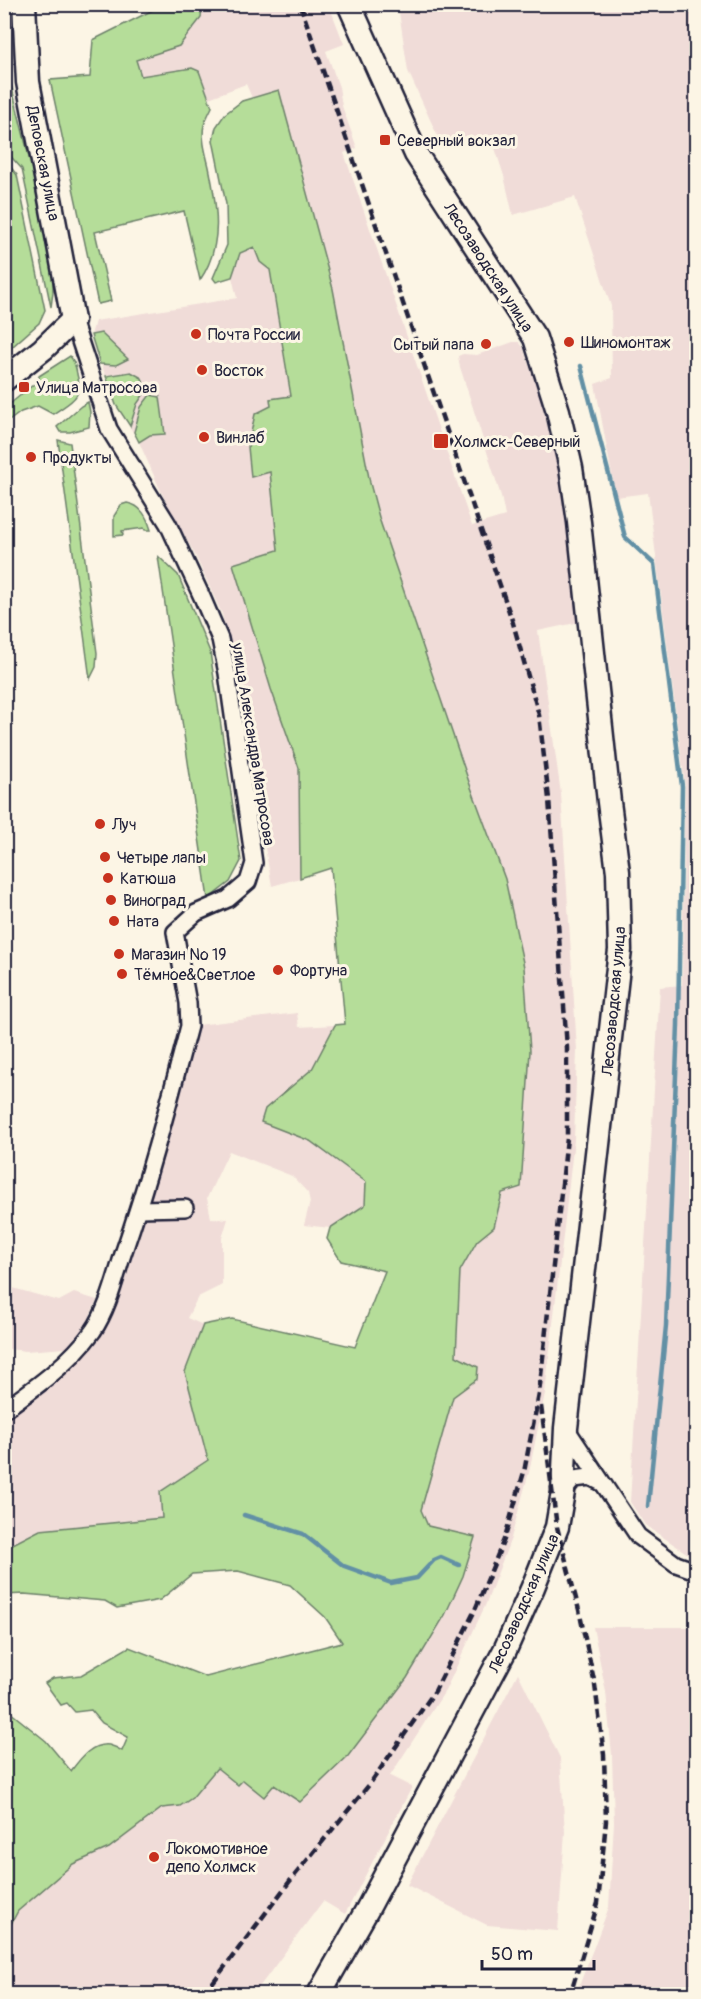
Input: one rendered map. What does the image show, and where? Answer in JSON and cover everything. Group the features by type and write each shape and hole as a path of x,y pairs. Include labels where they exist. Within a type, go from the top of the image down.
{"main road":[{"name":"Деповская улица","path":"24,4 28,82 73,320"},
{"name":"Лесозаводская улица","path":"319,1995 505,1650 557,1527 563,1492 566,1428 621,939 618,872 576,501 558,411 535,338 416,154 349,4"},
{"path":"4,380 43,349 73,320"}],"street":[{"name":"улица Александра Матросова","path":"4,1410 71,1356 93,1329 108,1298 139,1209 189,1026 189,1003 175,932 196,913 228,898 248,882 254,863 227,673 220,639 168,524 109,429 73,320"},
{"path":"139,1209 185,1208"},
{"path":"566,1428 638,1536 676,1564 696,1571"},
{"path":"563,1492 574,1479 590,1477 602,1483"}],"shaded area":[{"path":"202,5 329,5 344,44 326,51 357,148 344,153 472,526 505,516 458,356 477,355 519,342 523,347 541,400 568,507 580,622 538,631 561,794 577,1050 574,1140 545,1393 529,1472 511,1538 485,1606 445,1691 390,1776 412,1787 345,1914 323,1901 254,1994 5,1994 5,1935 18,1911 73,1864 109,1848 162,1808 181,1806 192,1798 217,1768 237,1785 243,1779 264,1797 274,1785 301,1802 348,1756 407,1678 445,1615 463,1576 474,1537 428,1526 421,1510 453,1397 477,1379 478,1367 456,1357 460,1271 477,1241 494,1226 530,1051 524,967 505,879 469,782 380,521 279,90 252,98 246,84 209,98 199,71 141,76 135,59 179,46 201,18"},
{"path":"396,5 696,5 696,1558 645,1525 630,1502 660,987 682,985 685,785 648,493 616,497 595,384 612,378 611,306 575,197 513,215 494,145 438,137 408,71"},
{"path":"255,247 260,262 270,269 291,396 270,399 270,472 278,550 234,564 271,689 299,768 300,878 272,886 242,696 222,614 195,555 163,496 139,442 116,405 91,335 95,321 237,298 232,277 240,253"},
{"path":"297,1013 299,1027 335,1025 312,1069 266,1109 261,1122 310,1141 366,1182 365,1205 330,1228 304,1225 310,1202 308,1193 292,1176 229,1151 207,1198 211,1218 228,1219 222,1238 222,1285 198,1297 187,1318 203,1325 185,1372 208,1460 160,1492 162,1518 40,1530 5,1548 5,1417 44,1392 101,1330 143,1213 198,1025"},
{"path":"4,1277 13,1288 59,1301 74,1293 97,1300 85,1327 66,1348 26,1351 8,1349 5,1376"},
{"path":"593,1627 696,1627 696,1994 576,1994 609,1907 614,1822 612,1755 606,1692"},
{"path":"518,1673 560,1758 565,1832 558,1931 487,1925 407,1885"}],"green space":[{"path":"153,5 202,5 201,18 179,46 136,60 141,76 192,68 199,71 212,107 204,125 203,135 216,211 216,239 208,267 200,280 184,211 95,232 111,301 98,304 50,80 90,77 93,40 153,10"},
{"path":"11,84 31,165 53,276 51,307 22,169 5,150 5,85"},
{"path":"279,90 333,289 370,483 380,521 469,782 505,879 524,967 530,1051 521,1187 502,1193 494,1227 477,1241 460,1271 456,1356 478,1367 477,1379 453,1397 421,1510 428,1526 475,1537 463,1576 445,1615 407,1678 348,1756 300,1802 274,1785 264,1797 243,1780 238,1785 217,1768 192,1798 180,1806 162,1808 109,1848 73,1864 18,1911 5,1935 5,1708 46,1741 71,1771 91,1749 109,1745 122,1751 128,1737 102,1723 91,1710 75,1712 67,1703 61,1705 45,1683 53,1678 81,1675 129,1647 206,1677 342,1642 325,1617 290,1585 238,1571 192,1574 160,1600 117,1608 105,1601 24,1594 4,1595 5,1548 40,1530 162,1518 160,1492 208,1460 185,1372 203,1325 232,1319 355,1347 385,1271 341,1261 327,1239 330,1228 365,1205 366,1182 310,1141 261,1122 265,1109 312,1069 335,1025 345,1024 331,868 300,878 299,768 271,689 233,564 278,550 270,472 251,477 248,447 255,414 271,406 270,399 291,396 270,270 260,262 254,247 240,253 232,277 216,282 213,278 227,245 226,204 213,140 216,127 225,114 242,101"},
{"path":"5,160 17,175 45,310 39,323 5,353"},
{"path":"101,333 128,359 116,365 100,364 91,335"},
{"path":"70,356 75,365 79,389 70,402 53,414 38,406 21,412 9,421 5,420 5,408 39,380 39,376"},
{"path":"131,372 142,378 146,391 137,404 130,426 116,405 106,376"},
{"path":"150,395 160,397 165,434 150,435 139,442 134,432 141,407"},
{"path":"88,402 89,427 60,432 57,427"},
{"path":"58,440 70,443 97,653 96,667 90,679"},
{"path":"127,503 143,512 151,530 144,528 122,531 123,535 114,536 114,516 121,505"},
{"path":"158,556 178,575 210,652 241,861 230,882 208,899"}],"waterway":[{"path":"581,366 625,537 654,564 682,786 678,1025 666,1326 648,1506"},
{"path":"244,1515 303,1534 344,1566 391,1583 417,1578 434,1560 441,1557 459,1565"}],"railway":[{"path":"204,1994 290,1881 369,1785 435,1691 475,1610 505,1537 524,1472 539,1394 567,1138 567,1048 549,799 539,715 513,623 300,4"},
{"path":"541,1406 557,1527 579,1610 595,1685 604,1755 606,1821 598,1903 573,1985 568,1994"}],"place":[{"name":"Северный вокзал","path":"385,140"},
{"name":"Почта России","path":"196,334"},
{"name":"Шиномонтаж","path":"569,342"},
{"name":"Сытый папа","path":"486,344"},
{"name":"Восток","path":"202,370"},
{"name":"Улица Матросова","path":"24,387"},
{"name":"Винлаб","path":"204,437"},
{"name":"Холмск-Северный","path":"441,441"},
{"name":"Продукты","path":"31,457"},
{"name":"Луч","path":"100,824"},
{"name":"Четыре лапы","path":"105,857"},
{"name":"Катюша","path":"108,878"},
{"name":"Виноград","path":"111,900"},
{"name":"Ната","path":"114,921"},
{"name":"Магазин № 19","path":"119,954"},
{"name":"Фортуна","path":"278,970"},
{"name":"Тёмное&Светлое","path":"122,974"},
{"name":"Локомотивное депо Холмск","path":"154,1857"}]}
